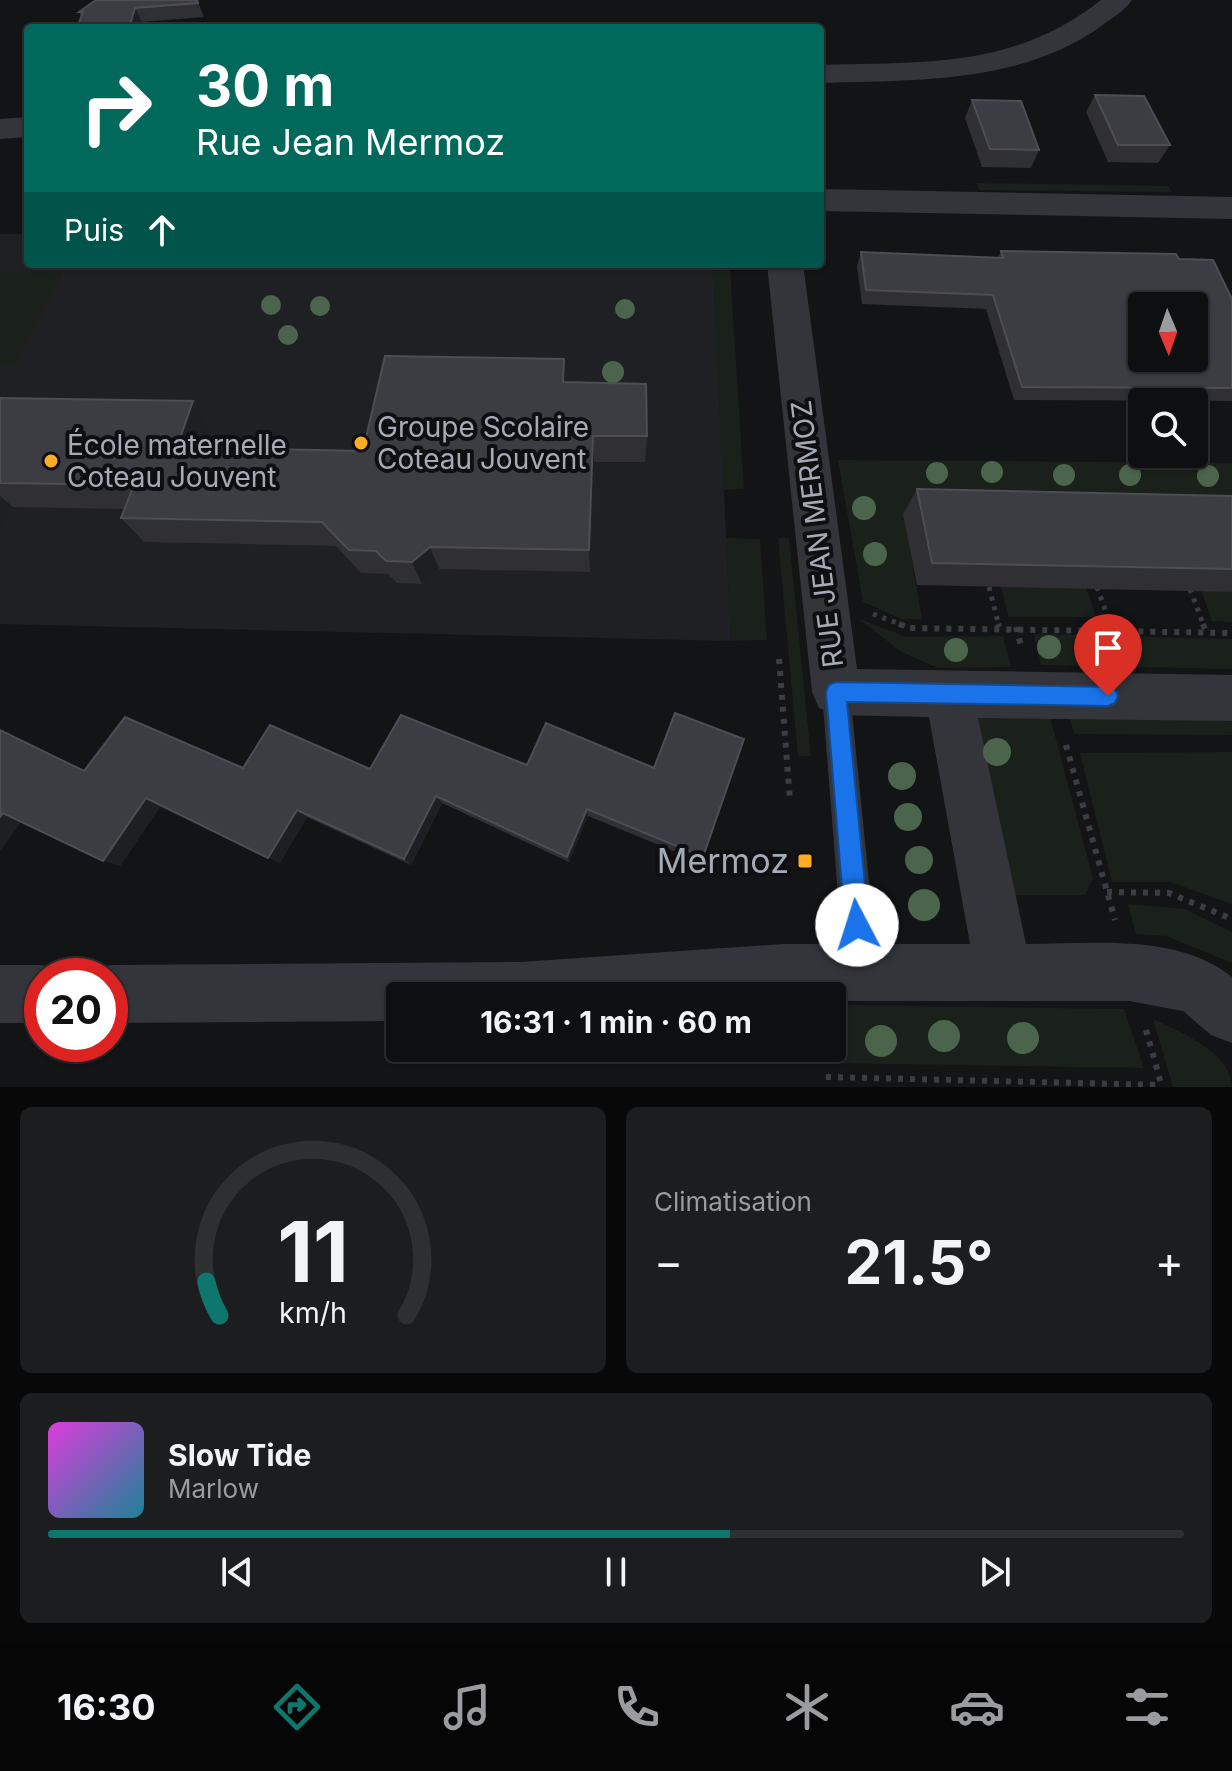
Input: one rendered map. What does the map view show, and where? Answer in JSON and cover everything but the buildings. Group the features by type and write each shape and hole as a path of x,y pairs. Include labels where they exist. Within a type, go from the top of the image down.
{"street":[{"path":"824,74 953,68 1042,48 1096,18 1118,0"},
{"path":"0,129 24,127"},
{"path":"824,200 1232,208"},
{"name":"RUE JEAN MERMOZ","path":"785,268 836,692 1232,698"},
{"path":"949,694 1004,973"},
{"path":"128,994 520,991 783,973 1129,972 1214,1000"},
{"path":"0,994 24,994"}],"lane":[{"path":"836,692 861,972"}],"path":[{"path":"989,587 999,627"},
{"path":"1097,587 1113,630"},
{"path":"1190,589 1206,632"},
{"path":"868,613 910,628 1232,633"},
{"path":"826,1077 1162,1086 1063,733"},
{"path":"1107,892 1169,893 1232,919"}],"shaded area":[{"path":"977,183 1168,186 1172,192 979,190"},
{"name":"Groupe Scolaire Coteau Jouvent","path":"0,234 24,234 24,268 713,268 731,641 0,624"},
{"path":"713,268 730,268 744,489 723,490"},
{"path":"0,272 63,274 15,363 0,363"},
{"path":"838,460 1128,462 1128,468 1208,468 1208,463 1232,463 1232,520 904,514 922,619 902,619 863,602"},
{"path":"726,538 760,539 767,640 731,641"},
{"path":"778,538 789,538 811,756 798,756"},
{"path":"1001,587 1086,587 1096,617 1009,617"},
{"path":"1201,590 1232,591 1232,622 1212,621"},
{"path":"859,619 907,637 1003,636 1011,667 937,668 900,651"},
{"path":"1034,634 1232,639 1232,669 1041,665"},
{"path":"971,717 1050,717 1093,878 1085,895 1009,895"},
{"path":"1070,718 1232,719 1232,735 1074,734"},
{"path":"1232,752 1232,904 1170,882 1112,882 1080,753"},
{"path":"1128,904 1185,909 1232,932 1232,963 1166,936 1136,934"},
{"path":"846,1007 1124,1009 1144,1068 824,1063 846,1062"},
{"path":"1153,1019 1214,1054 1230,1075 1232,1087 1173,1087"}],"place":[{"name":"Groupe Scolaire Coteau Jouvent","path":"361,443"},
{"name":"École maternelle Coteau Jouvent","path":"51,461"},
{"name":"Mermoz","path":"805,861"}],"route":[{"path":"857,925 836,692 1108,696"}]}
